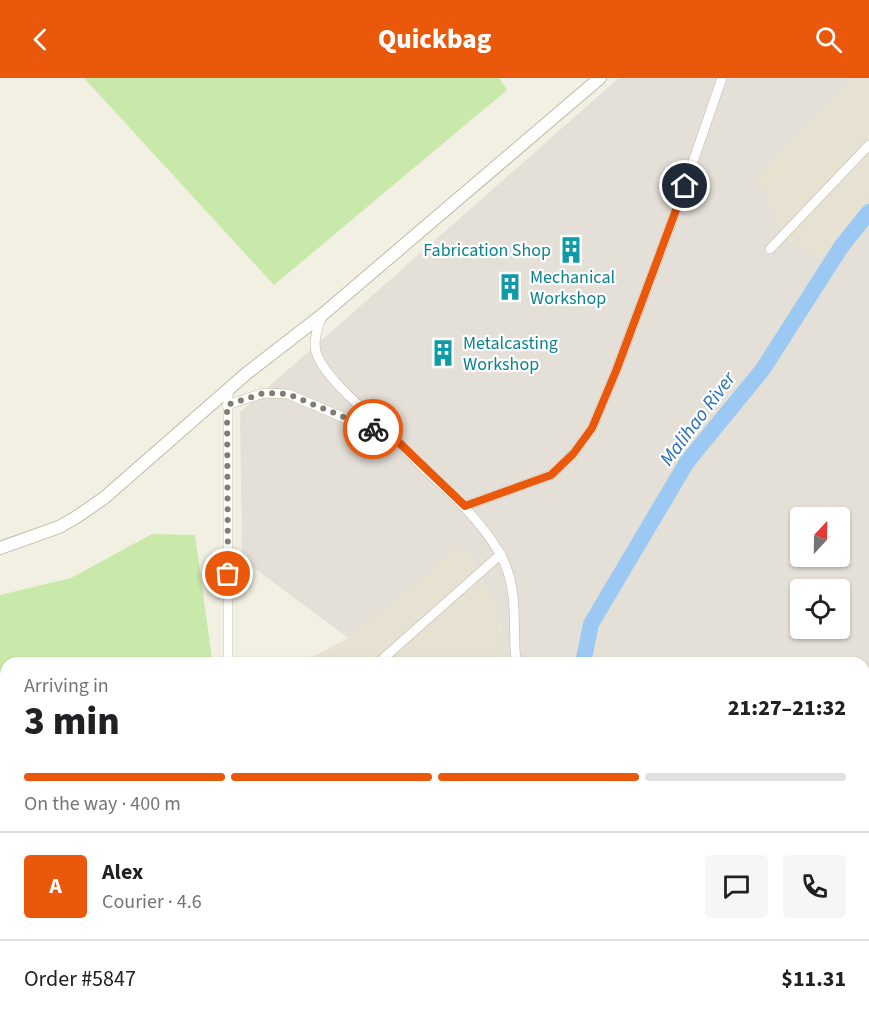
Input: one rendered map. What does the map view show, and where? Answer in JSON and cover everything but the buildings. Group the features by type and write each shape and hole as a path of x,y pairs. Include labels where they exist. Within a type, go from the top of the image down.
{"street":[{"path":"0,548 59,527 88,510 228,392 247,373 322,315 600,78"},
{"path":"465,506 551,475 573,454 592,428 616,371 677,208 722,78"},
{"path":"770,249 869,146"},
{"path":"322,315 315,343 322,363 350,396 465,506 501,554 512,588 516,616 516,657"},
{"path":"228,392 228,657"},
{"path":"227,405 264,393 288,394 361,425 391,435"},
{"path":"385,657 501,554"}],"shaded area":[{"path":"619,78 851,78 758,176 785,237 821,259 869,194 869,657 500,657 502,618 464,544 348,638 242,559 240,412"},
{"path":"851,78 869,78 869,194 821,259 785,237 758,176"},
{"path":"464,544 502,618 500,657 312,657 348,638"}],"green space":[{"path":"84,78 499,78 507,90 274,285"},
{"path":"152,534 195,535 212,657 0,657 0,595 71,578"}],"waterway":[{"name":"Malihao River","path":"584,657 591,624 687,462 763,369 841,247 869,212"}],"way so far":[{"path":"228,574 227,405 264,393 288,394 373,429"}],"place":[{"name":"Fabrication Shop","path":"571,250"},
{"name":"Mechanical Workshop","path":"510,287"},
{"name":"Metalcasting Workshop","path":"443,353"}],"route":[{"path":"373,429 391,435 465,506 551,475 573,454 592,428 616,371 685,186"}]}
